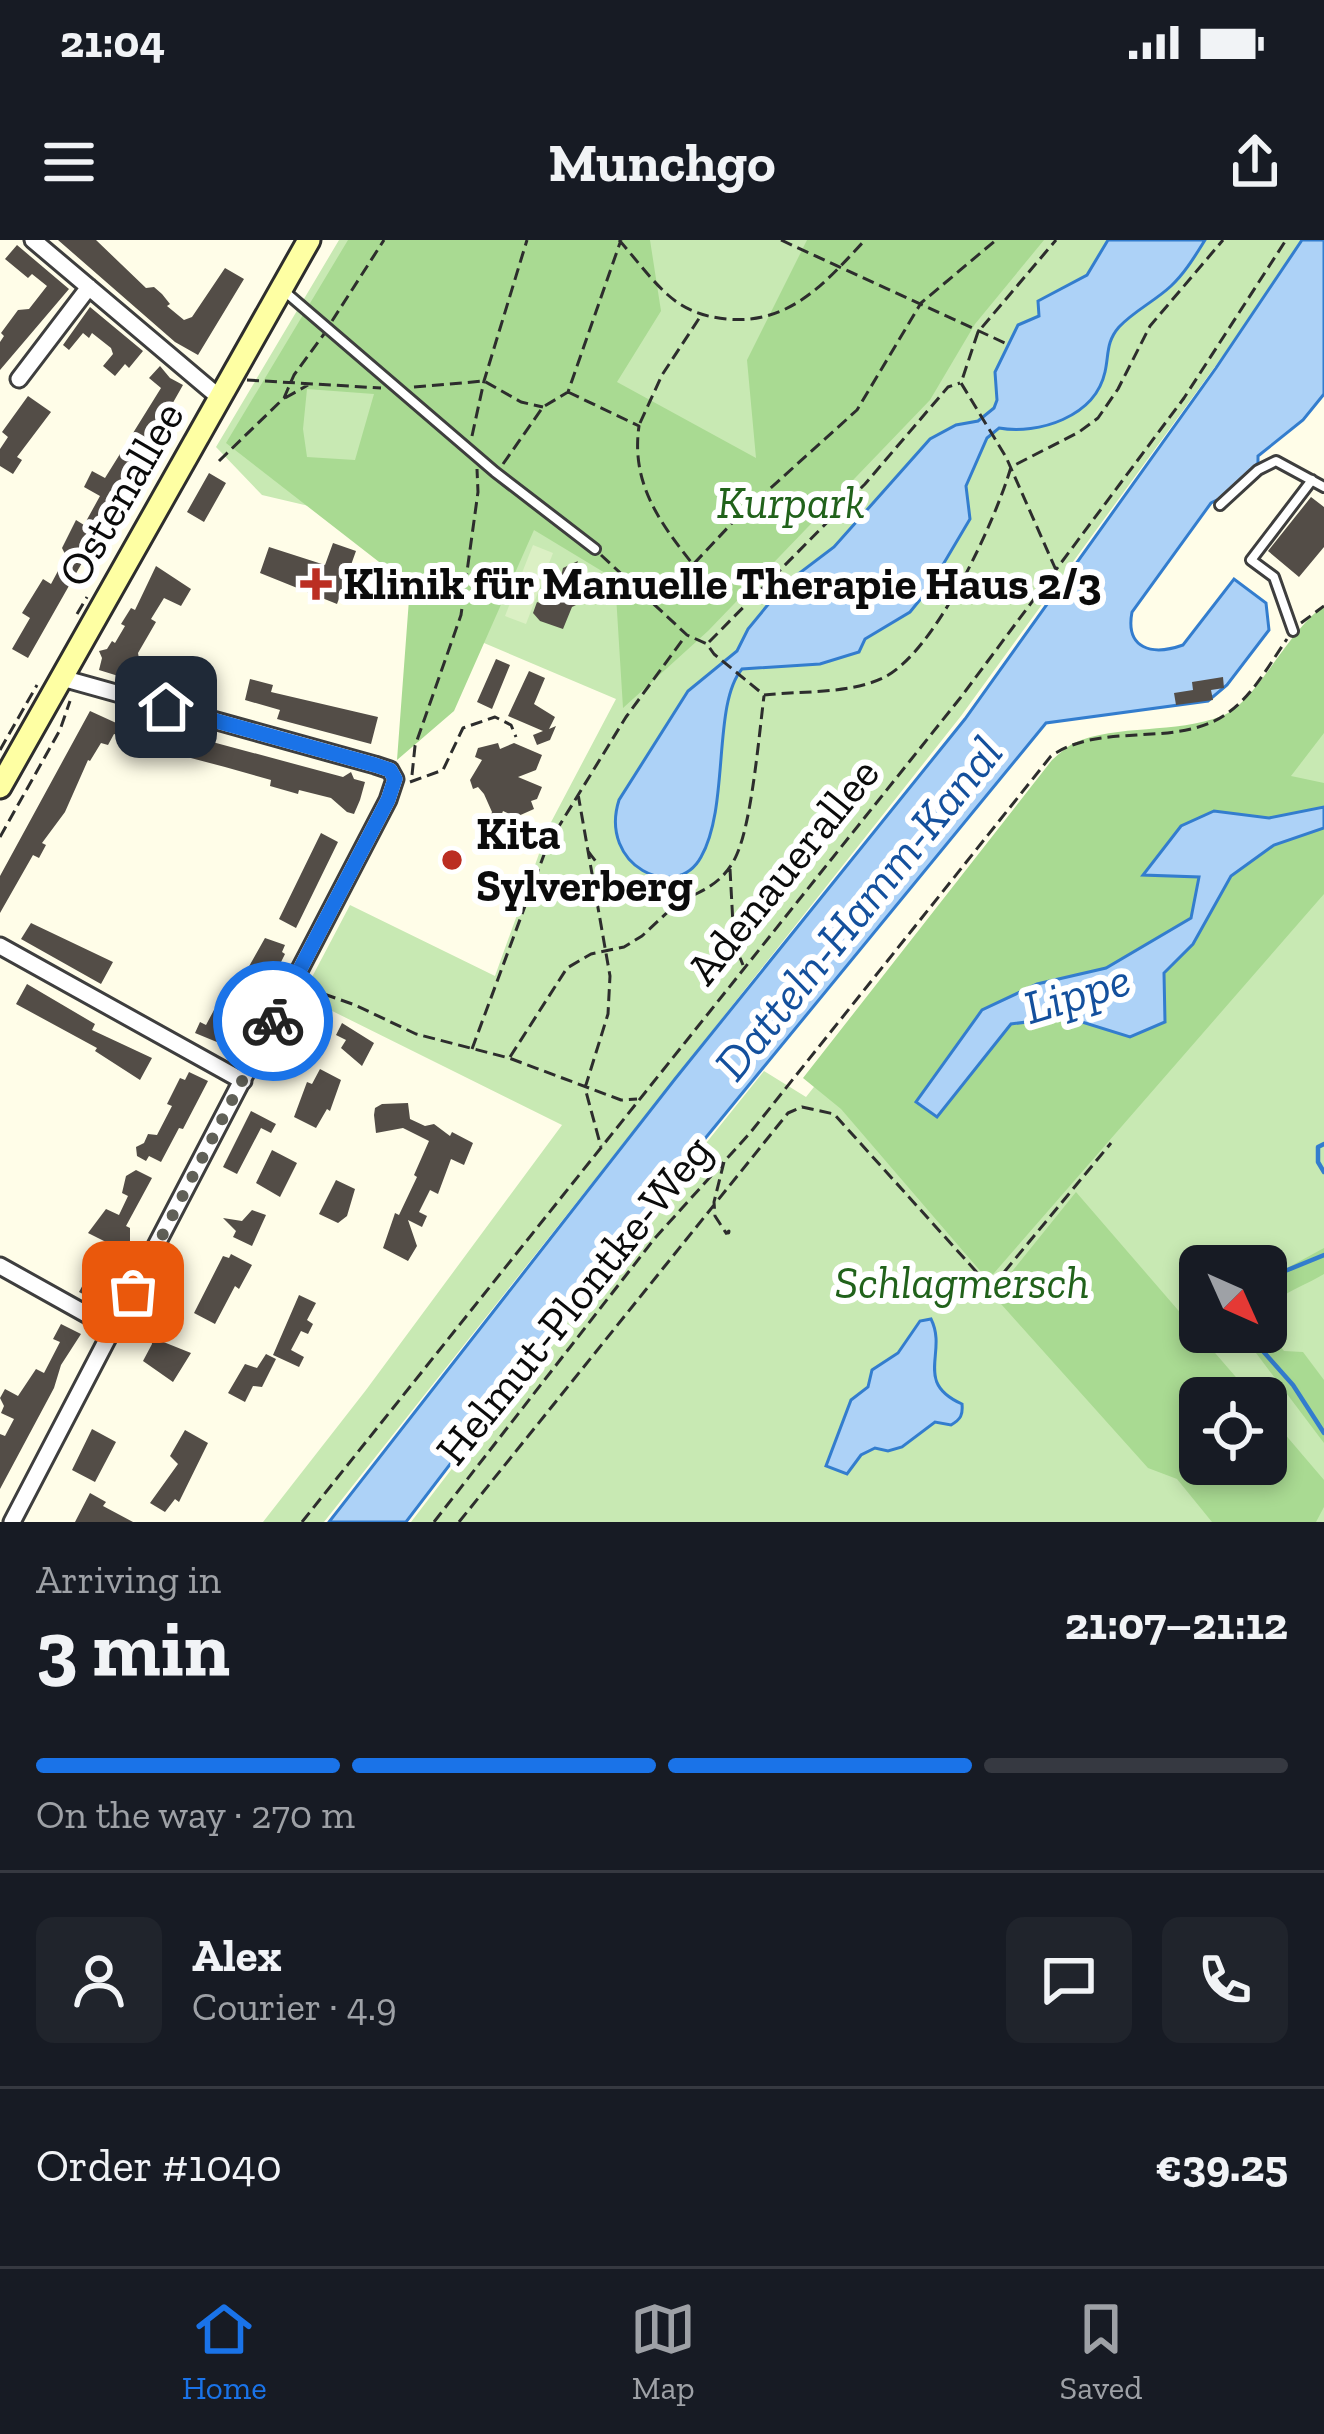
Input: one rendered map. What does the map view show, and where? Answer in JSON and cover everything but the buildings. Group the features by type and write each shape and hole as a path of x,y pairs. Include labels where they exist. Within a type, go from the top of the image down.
{"main road":[{"name":"Ostenallee","path":"0,787 309,240"}],"street":[{"path":"33,240 220,398"},
{"path":"19,379 89,286"},
{"path":"12,1522 393,784 390,770 375,765 62,678"},
{"path":"0,946 242,1082"},
{"path":"0,1266 113,1329"}],"lane":[{"path":"281,289 495,472 596,549"},
{"path":"1220,505 1267,463 1286,464 1324,487"},
{"path":"1293,631 1274,577 1252,560 1312,480"}],"path":[{"path":"284,398 384,240"},
{"path":"412,775 415,746 460,615 478,492 472,430 527,240"},
{"path":"478,492 515,452 543,407 568,392 620,240 671,298 701,316 746,320 783,312 815,291 865,240"},
{"path":"781,240 1005,343"},
{"path":"656,604 692,563 857,410 921,303 996,240"},
{"path":"1056,240 978,332 961,383 1011,467 1057,572"},
{"path":"596,549 687,635 707,644 764,695 882,679 900,666 938,619 979,549 1011,467 1098,418 1150,326 1223,240"},
{"name":"Adenauerallee","path":"302,1522 962,697 1184,398 1286,240"},
{"path":"692,563 647,499 638,468 639,427 662,375 701,316"},
{"path":"234,374 246,380 289,384 398,389 484,381 521,402 543,407"},
{"path":"707,644 865,484 948,388 961,383"},
{"path":"219,461 284,398 310,385"},
{"path":"568,392 639,427"},
{"name":"Helmut-Plontke-Weg","path":"434,1522 628,1272 1051,756 1070,743 1179,729 1225,716 1246,697 1293,631 1324,606"},
{"path":"472,1049 538,865 626,717 687,635"},
{"path":"509,1058 558,978 577,961 642,936 674,905 711,887 730,867 744,830 764,695"},
{"path":"393,784 443,770 463,728 495,717 511,724 516,737"},
{"path":"578,792 608,951 608,1014 585,1088 601,1147"},
{"path":"587,849 606,874 630,892 674,905"},
{"path":"730,867 734,943 744,967"},
{"path":"294,981 416,1034 509,1058 621,1100 639,1099"},
{"path":"459,1522 788,1112 802,1107 830,1111 991,1288 1112,1143"},
{"path":"724,1160 714,1202 715,1216 727,1232"}],"green space":[{"name":"Kurpark","path":"339,240 1302,240 961,716 324,1522 263,1522 562,1125 302,996 350,905 495,976 549,826 616,699 425,618 445,538 262,495 216,447"},
{"path":"348,240 650,240 661,311 617,382 756,458 747,360 807,240 1044,240 975,324 930,400 708,631 623,708 615,579 534,530 454,711 397,760 410,586 226,443","holes":["307,389 374,394 355,460 307,457 303,429"]},
{"path":"533,545 553,553 526,624 505,616"},
{"path":"1324,606 1324,733 1291,776 1324,783 1324,807 1269,818 1214,811 1145,875 1200,876 1191,918 1106,968 1037,984 937,1116 1011,1024 1066,1017 1130,1037 1164,973 1193,944 1230,876 1273,845 1324,828 1324,894 988,1280 841,1109 803,1078 1052,760 1091,737 1222,716 1248,696 1297,632"},
{"name":"Schlagmersch","path":"1324,628 1324,1522 411,1522 764,1071 806,1097 1075,759 1212,743"},
{"path":"1076,1192 1179,1311 1179,1353 1215,1353 1236,1377 1179,1377 1179,1481 1148,1468 993,1295"},
{"path":"1324,1248 1324,1274 1287,1293 1287,1268"},
{"path":"1303,1352 1324,1380 1324,1443 1287,1394 1287,1377 1274,1377 1256,1353"},
{"path":"1287,1437 1324,1480 1324,1507 1316,1522 1212,1522 1182,1485 1287,1485"}],"water":[{"path":"1108,240 1205,240 1176,281 1115,333 1105,372 1090,401 1063,420 1031,429 999,428 987,438 966,486 970,519 910,612 865,639 859,652 820,664 742,669 727,706 715,811 701,857 675,877 643,870 619,843 615,823 619,800 688,691 737,651 748,629 785,584 834,547 930,439 956,425 978,421 994,408 995,372 1018,325 1039,316 1038,301 1087,275"},
{"name":"Datteln-Hamm-Kanal","path":"1302,240 1324,240 1324,394 1303,420 1211,503 1132,612 1131,624 1143,646 1161,650 1183,645 1234,579 1266,603 1269,630 1227,685 1208,701 1046,723 612,1252 406,1522 329,1522 675,1079 965,719"},
{"name":"Lippe","path":"1324,807 1324,828 1274,845 1231,876 1193,944 1164,973 1165,1022 1130,1037 1066,1017 1011,1024 937,1117 916,1102 982,1010 1037,984 1106,968 1191,918 1199,877 1143,875 1181,826 1214,811 1269,818"},
{"path":"931,1319 935,1376 947,1395 962,1404 959,1419 951,1425 935,1422 902,1447 875,1448 861,1455 847,1474 826,1466 851,1400 868,1387 872,1370 898,1353 920,1321"}],"waterway":[{"path":"1324,1144 1318,1147 1324,1172"},
{"path":"1287,1270 1324,1255"},
{"path":"1265,1353 1293,1385 1324,1433"}],"way so far":[{"path":"133,1292 273,1021"}],"place":[{"name":"Klinik für Manuelle Therapie Haus 2/3","path":"316,584"},
{"name":"Kita Sylverberg","path":"452,860"}],"route":[{"path":"166,707 375,765 390,770 395,779 273,1021"}]}
